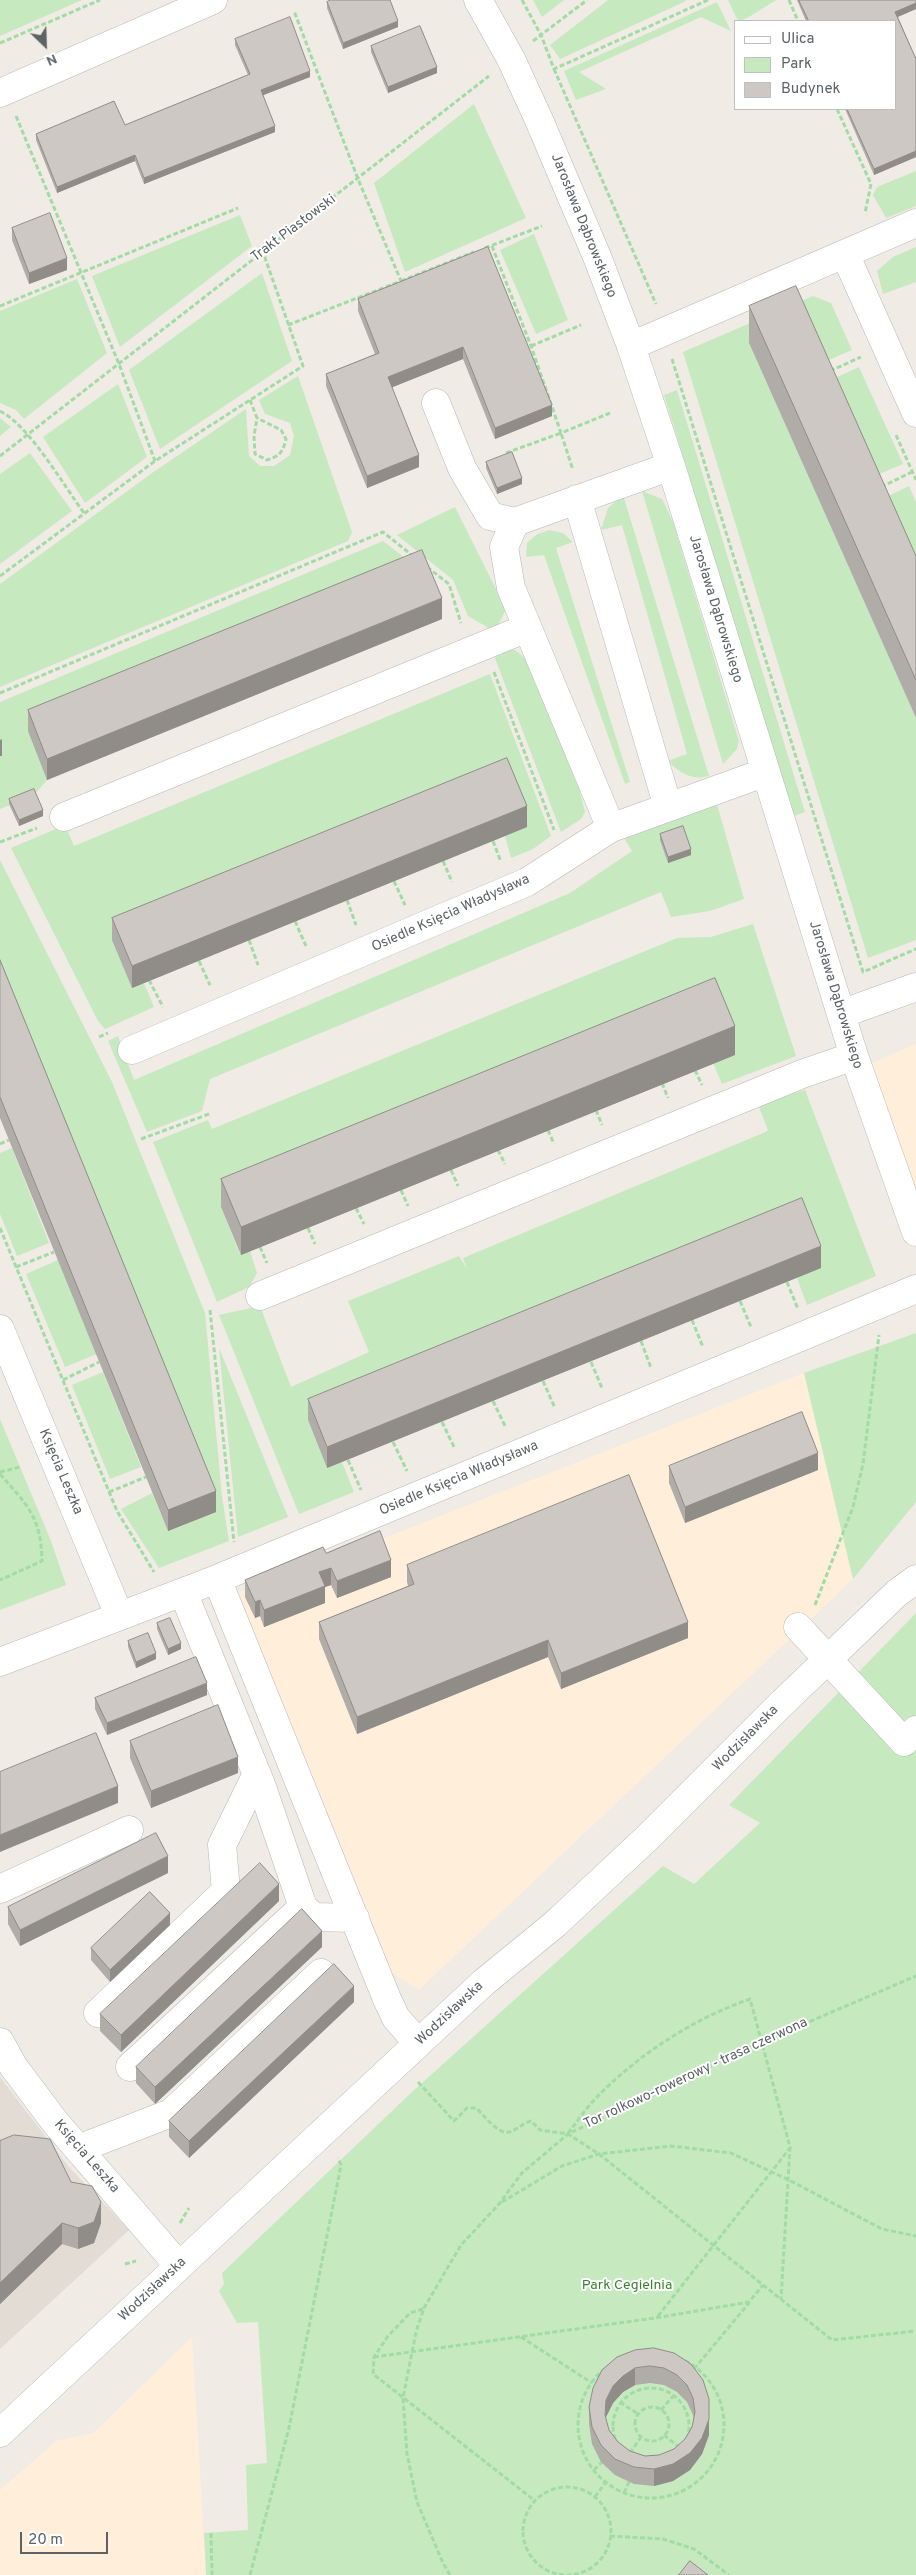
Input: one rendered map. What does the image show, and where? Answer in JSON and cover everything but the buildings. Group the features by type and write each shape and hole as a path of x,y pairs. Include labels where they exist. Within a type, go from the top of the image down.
{"street":[{"path":"6,100 177,7 213,0"},
{"name":"Jarosława Dąbrowskiego","path":"478,0 511,59 594,250 631,346 671,466 854,1056 916,1232"},
{"path":"631,346 916,223"},
{"path":"846,254 916,413"},
{"path":"436,403 462,468 490,516 515,522 671,466"},
{"path":"577,499 668,807"},
{"path":"515,522 504,547 511,588 611,828"},
{"path":"64,817 527,628"},
{"name":"Osiedle Księcia Władysława","path":"132,1050 527,882 611,828 766,772"},
{"path":"841,1014 916,987"},
{"path":"260,1296 802,1074 854,1056"},
{"name":"Osiedle Księcia Władysława","path":"0,1662 217,1579 916,1289"},
{"name":"Księcia Leszka","path":"0,1329 120,1615"},
{"name":"Wodzisławska","path":"0,2433 483,1983 555,1924 646,1839 829,1659 907,1586 916,1562"},
{"path":"217,1579 390,2008 418,2044"},
{"path":"183,1592 256,1774 303,1907 314,1917 355,1918"},
{"path":"806,1617 829,1659 904,1742 916,1730"},
{"path":"98,2014 226,1891 222,1845 256,1774"},
{"path":"0,1889 129,1830"},
{"path":"130,2068 303,1907"},
{"path":"78,2149 171,2113 320,1973"},
{"name":"Księcia Leszka","path":"0,2042 13,2066 78,2149 180,2266"}],"path":[{"path":"0,43 100,0"},
{"path":"522,0 541,35 659,311"},
{"name":"Trakt Piastowski","path":"0,456 587,0"},
{"path":"554,69 708,0"},
{"path":"789,0 798,20"},
{"path":"294,11 358,179 401,281"},
{"path":"6,100 119,364 155,461"},
{"path":"837,110 871,184 864,219"},
{"path":"0,306 238,208"},
{"path":"288,325 542,226"},
{"path":"492,246 531,346 561,433"},
{"path":"0,576 155,461 303,366 263,252"},
{"path":"531,346 581,325"},
{"path":"858,348 864,362"},
{"path":"670,350 863,972 916,949"},
{"path":"828,372 862,357"},
{"path":"250,400 257,418 254,436 255,454 267,460 277,457 283,451 286,439 281,430 257,418"},
{"path":"0,411 10,416 28,435 84,513"},
{"path":"506,453 610,413"},
{"path":"894,429 916,480"},
{"path":"879,488 912,472"},
{"path":"0,693 383,532 449,584 462,622 458,630"},
{"path":"491,664 558,839"},
{"path":"0,842 64,817"},
{"path":"493,841 504,870"},
{"path":"443,861 455,890"},
{"path":"394,881 407,910"},
{"path":"347,900 358,930"},
{"path":"295,921 308,951"},
{"path":"249,940 260,971"},
{"path":"199,961 212,990"},
{"path":"149,980 164,1010"},
{"path":"141,1139 208,1114"},
{"path":"0,1144 9,1140"},
{"path":"0,1228 117,1511 156,1576"},
{"path":"16,1267 54,1252"},
{"path":"787,1282 800,1314"},
{"path":"740,1301 754,1332"},
{"path":"210,1310 234,1545 243,1541"},
{"path":"692,1320 705,1352"},
{"path":"806,1617 853,1507 863,1464 880,1328"},
{"path":"641,1341 653,1373"},
{"path":"63,1380 99,1362"},
{"path":"591,1362 604,1394"},
{"path":"543,1381 557,1413"},
{"path":"493,1401 508,1433"},
{"path":"442,1422 457,1454"},
{"path":"393,1442 408,1474 416,1470"},
{"path":"348,1460 362,1493 354,1496"},
{"path":"0,1580 42,1561 41,1535 27,1505 0,1473 20,1467"},
{"path":"109,1492 146,1477"},
{"name":"Tor rolkowo-rowerowy - trasa czerwona","path":"499,2204 522,2173 568,2134 762,2042 916,1976"},
{"path":"568,2134 597,2098 656,2046 720,2009 750,1998 790,2147 781,2300"},
{"path":"412,2076 454,2120 467,2108 476,2108 501,2132 509,2132 522,2123 531,2121 540,2130 568,2134 598,2154 832,2340 916,2331"},
{"path":"450,2575 417,2502 407,2454 404,2398 411,2351 424,2308 461,2245 499,2204 562,2166 598,2154 671,2146 731,2153 772,2171 882,2229 916,2236"},
{"path":"655,2318 660,2315 790,2147"},
{"path":"250,2575 293,2409 341,2165 336,2155"},
{"path":"179,2224 189,2208"},
{"path":"125,2264 141,2260"},
{"path":"690,2375 763,2285"},
{"path":"374,2357 655,2318 749,2302"},
{"path":"424,2308 410,2313 374,2357 373,2374 534,2500"},
{"path":"520,2336 592,2383"},
{"path":"638,2353 662,2353 684,2360 704,2374 718,2394 724,2418 722,2442 713,2464 696,2482 675,2495 651,2498 624,2493 606,2483 594,2470 580,2443 578,2420 583,2396 592,2383 615,2361 638,2353"},
{"path":"652,2387 674,2394 689,2414 690,2427 688,2439 682,2450 660,2464 646,2464 628,2456 619,2446 613,2428 614,2415 620,2402 629,2394 652,2387"},
{"path":"661,2410 680,2388"},
{"path":"620,2402 638,2414"},
{"path":"651,2407 661,2410 668,2419 667,2430 664,2435 650,2441 641,2437 635,2428 638,2414 651,2407"},
{"path":"664,2435 682,2450"},
{"path":"628,2456 641,2437"},
{"path":"613,2452 619,2446"},
{"path":"594,2470 606,2458"},
{"path":"634,2469 638,2461"},
{"path":"624,2493 631,2477"},
{"path":"594,2497 606,2483"},
{"path":"561,2487 576,2487 594,2497 601,2503 609,2516 610,2536 608,2546 601,2559 589,2569 575,2574 560,2575 541,2567 527,2552 523,2539 522,2525 526,2512 534,2500 546,2491 561,2487"},
{"path":"211,2533 212,2575"},
{"path":"610,2536 663,2539 694,2549 730,2575"}],"shaded area":[{"path":"916,1044 916,1201 868,1065"},
{"path":"804,1373 853,1579 419,1990 390,1972 233,1594 369,1544"},
{"path":"0,2077 68,2166 129,2230 0,2349"},
{"path":"192,2337 206,2575 0,2575 0,2490 56,2441 93,2433"}],"green space":[{"path":"0,0 82,0 0,36"},
{"path":"533,0 564,0 542,17"},
{"path":"608,0 686,1 560,59 550,45"},
{"path":"728,0 777,0 746,18 738,20"},
{"path":"717,2 731,31 701,17 579,72 606,89 576,100 564,71"},
{"path":"474,104 526,218 405,272 374,183"},
{"path":"916,171 916,206 886,218 873,195 877,187"},
{"path":"240,215 252,246 120,347 92,276"},
{"path":"534,234 568,320 536,334 500,250"},
{"path":"916,247 916,282 883,294 877,271 893,257"},
{"path":"262,273 292,361 160,449 129,370"},
{"path":"77,279 107,353 24,419 16,410 0,403 0,311"},
{"path":"813,296 831,303 852,350 815,366 749,343 916,718 916,940 868,958 683,352"},
{"path":"859,367 903,464 865,480 822,384"},
{"path":"298,376 352,532 348,541 0,687 0,584 152,473 246,409 249,456 260,466 274,466 290,455 294,436 290,423 265,414 259,400"},
{"path":"118,384 147,457 85,503 43,437"},
{"path":"677,390 805,812 794,816 664,395"},
{"path":"0,418 11,427 0,436"},
{"path":"30,453 72,511 0,564 0,474"},
{"path":"909,486 916,502 916,591 874,503"},
{"path":"642,491 662,499 673,522 739,741 737,749 723,764"},
{"path":"623,495 709,776 691,776 681,772 667,761 687,754 622,525 601,530 608,508"},
{"path":"455,507 506,609 498,625 492,630 468,616 453,580 397,535"},
{"path":"549,530 563,533 573,542 556,548 630,782 625,784 544,555 526,557 527,543 536,535"},
{"path":"383,541 422,571 47,780 34,795 0,809 0,702"},
{"path":"502,649 515,650 526,659 574,769 585,812 581,819 561,832 495,658"},
{"path":"490,674 551,836 533,849 511,858 505,836 132,987 144,983 154,1007 105,1029 98,1021 11,848 65,825 74,846"},
{"path":"716,801 744,899 710,911 671,917 661,892 210,1079 202,1111 147,1132 108,1041 118,1036 134,1080 570,893 632,851 621,833"},
{"path":"0,860 112,1082 205,1313 222,1496 229,1541 159,1568 121,1509 152,1493 168,1531 216,1512 0,981"},
{"path":"753,924 796,1056 722,1084 713,1063 221,1207 240,1254 250,1251 257,1273 249,1287 217,1302 153,1142 208,1120 212,1129 677,938 711,937"},
{"path":"805,1090 876,1276 807,1305 797,1278 821,1267 308,1420 327,1468 342,1462 354,1492 299,1514 219,1315 260,1306 291,1387 369,1352 348,1301 459,1256 467,1269 463,1258 768,1131 758,1104"},
{"path":"12,1148 49,1243 17,1256 0,1214 0,1153"},
{"path":"58,1260 97,1354 65,1367 26,1274"},
{"path":"916,1333 916,1502 853,1579 804,1373"},
{"path":"219,1348 288,1517 238,1537"},
{"path":"103,1372 141,1467 110,1479 72,1385"},
{"path":"0,1419 51,1541 66,1585 0,1610"},
{"name":"Park Cegielnia","path":"916,1613 916,2575 206,2575 204,2533 248,2530 246,2465 267,2463 258,2322 237,2323 219,2291 224,2284 222,2273 412,2092 663,1866 694,1884 760,1823 729,1805"}]}
